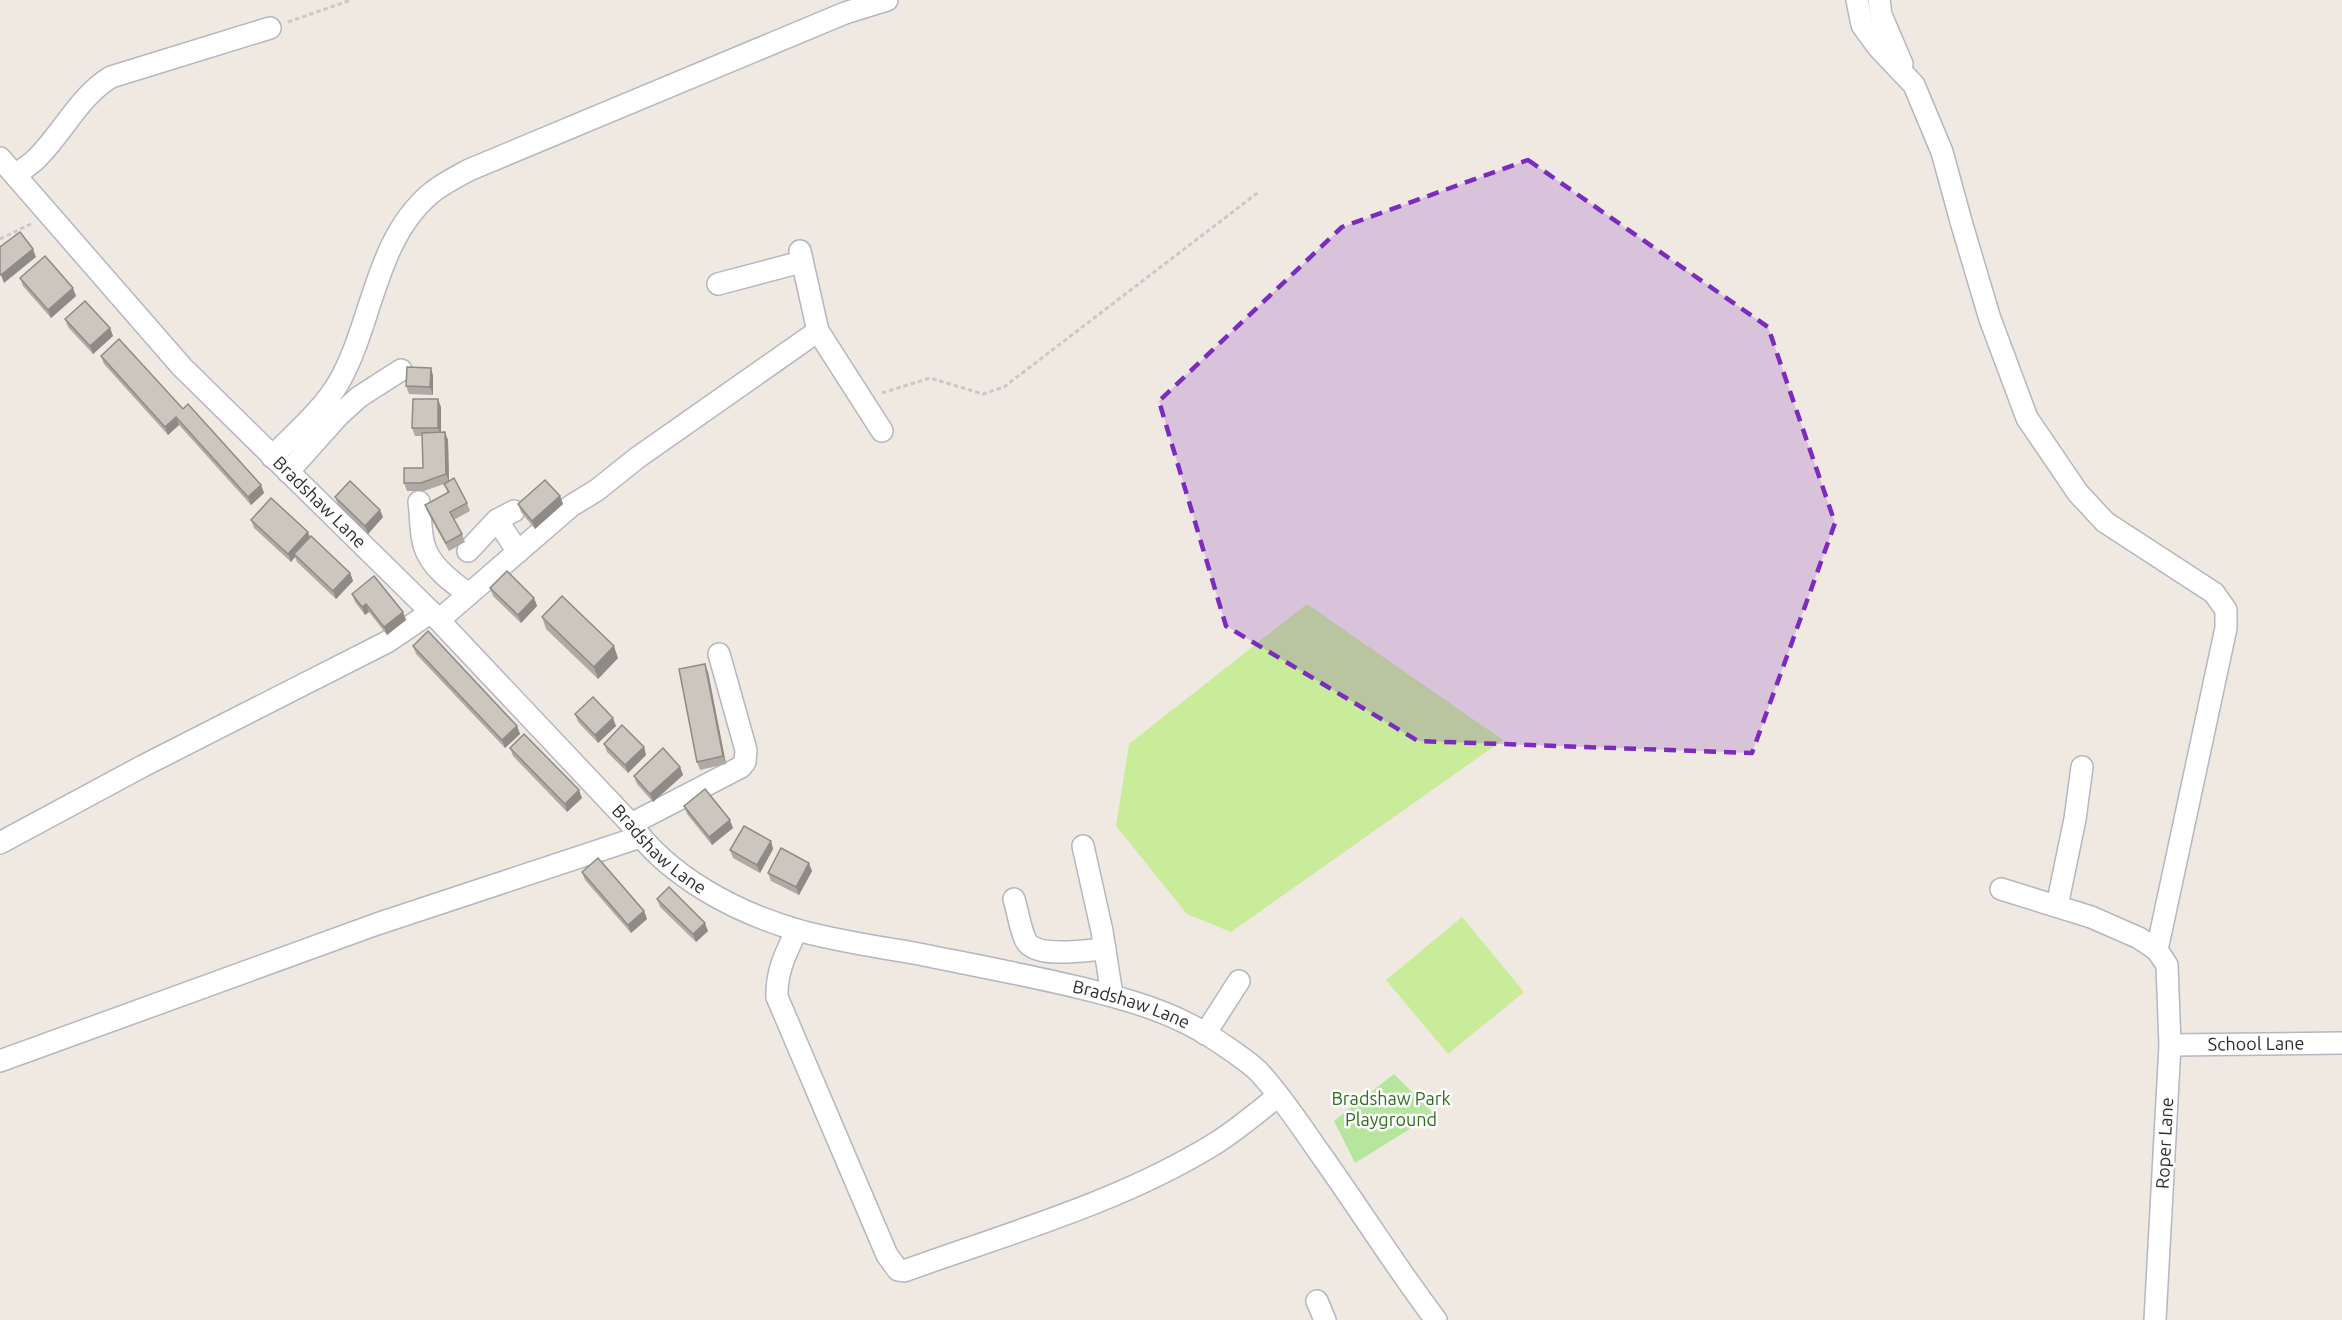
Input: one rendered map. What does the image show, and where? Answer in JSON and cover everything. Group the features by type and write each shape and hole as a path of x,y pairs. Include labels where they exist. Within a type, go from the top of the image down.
{"street":[{"path":"272,457 315,413 339,383 354,349 391,246 408,218 429,195 448,181 489,162 846,12 887,0"},
{"path":"1857,0 1862,24 1878,47 1906,74"},
{"path":"1880,0 1881,15 1906,74"},
{"path":"15,175 35,160 100,83 111,77 270,28"},
{"name":"Roper Lane","path":"1906,74 1914,85 1942,152 1990,319 2027,418 2078,493 2105,522 2214,593 2226,610 2226,628 2162,958 2170,1045 2155,1320"},
{"name":"Bradshaw Lane","path":"0,158 182,367 435,616 636,831 693,882 729,902 797,930 1027,975 1112,995 1171,1015 1205,1034 1258,1071 1349,1193 1403,1277 1436,1320"},
{"path":"718,284 801,256 818,331 882,431"},
{"path":"0,843 143,766 435,616 469,594 571,506 597,490 637,458 818,331"},
{"path":"288,472 352,404 401,370"},
{"path":"419,502 424,546 437,568 453,584 469,594"},
{"path":"468,551 505,516 518,552"},
{"path":"0,1061 636,831 741,767 745,762 746,750 718,654"},
{"path":"2057,906 2075,819 2082,767"},
{"path":"1083,846 1105,949 1112,995"},
{"path":"2001,889 2101,921 2162,958"},
{"path":"1014,899 1027,942 1033,947 1052,952 1105,949"},
{"path":"797,930 782,959 777,997 887,1255 892,1265 898,1270 904,1271 1129,1188 1216,1143 1250,1120 1278,1096"},
{"path":"1205,1034 1239,981"},
{"name":"School Lane","path":"2170,1045 2342,1043"}],"path":[{"path":"270,28 351,0"},
{"path":"856,391 880,394 930,378 983,394 1004,387 1260,191"},
{"path":"0,239 48,214"}],"highlighted area":[{"path":"1528,160 1768,327 1835,523 1752,753 1418,741 1226,626 1159,401 1342,227"}],"green space":[{"path":"1307,604 1503,740 1231,932 1187,914 1116,826 1129,744"},
{"path":"1462,917 1524,992 1448,1054 1386,980"},
{"name":"Bradshaw Park Playground","path":"1394,1074 1434,1114 1355,1163 1334,1121"}],"building":[{"path":"20,232 33,249 1,275 0,247"},
{"path":"45,256 73,288 48,310 20,278"},
{"path":"85,301 110,328 90,346 65,319"},
{"path":"119,339 183,409 188,404 261,485 248,497 176,417 165,427 101,356"},
{"path":"407,367 431,368 430,387 406,386"},
{"path":"413,399 438,399 438,428 412,428"},
{"path":"445,432 446,474 421,483 404,483 404,468 423,468 422,433"},
{"path":"454,478 467,503 450,512 462,534 446,543 425,505 449,492 444,484"},
{"path":"545,480 560,496 532,521 518,504"},
{"path":"350,481 380,510 365,526 335,497"},
{"path":"271,498 308,532 288,554 251,520"},
{"path":"311,536 350,573 333,591 294,554"},
{"path":"507,571 534,598 518,615 490,588"},
{"path":"374,576 403,612 384,627 366,604 362,607 352,594"},
{"path":"562,596 614,646 594,667 542,617"},
{"path":"428,631 517,726 502,740 413,646"},
{"path":"705,664 723,756 697,762 679,669"},
{"path":"593,697 613,718 595,735 575,714"},
{"path":"622,725 644,747 625,765 604,744"},
{"path":"524,734 579,790 565,804 510,748"},
{"path":"663,748 680,767 650,794 634,776"},
{"path":"705,789 730,820 709,837 684,806"},
{"path":"744,826 771,841 757,865 730,850"},
{"path":"781,848 809,863 796,887 768,873"},
{"path":"598,858 644,911 628,925 582,872"},
{"path":"669,887 705,923 693,934 657,899"}]}
